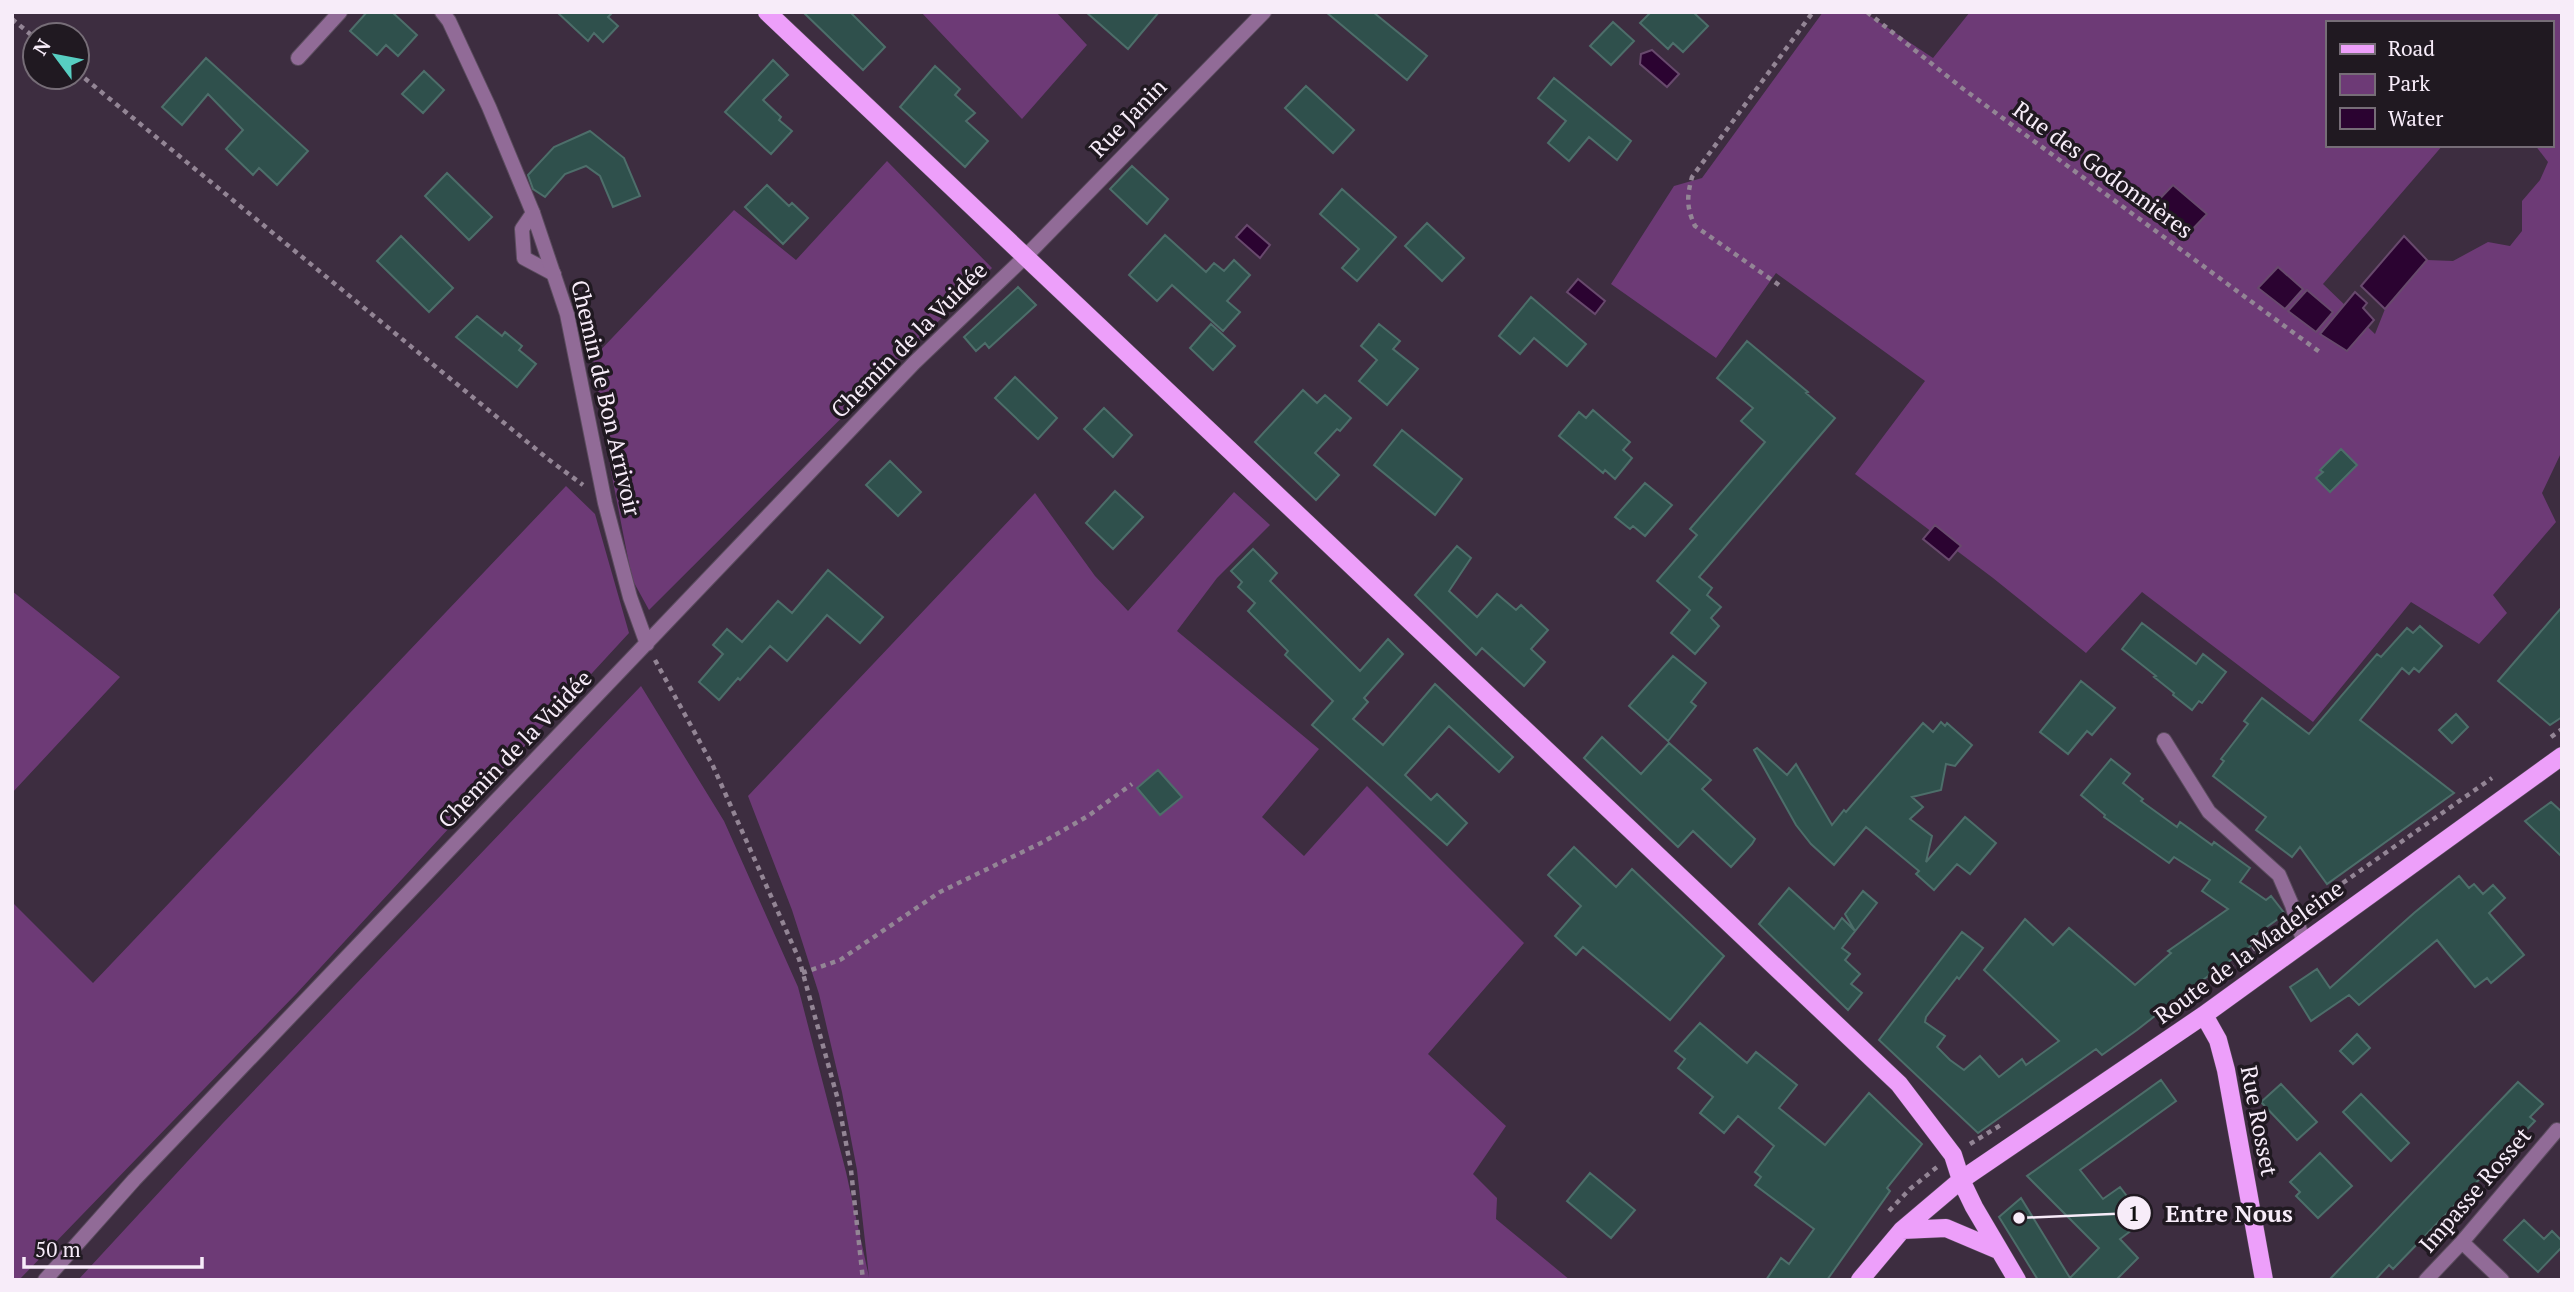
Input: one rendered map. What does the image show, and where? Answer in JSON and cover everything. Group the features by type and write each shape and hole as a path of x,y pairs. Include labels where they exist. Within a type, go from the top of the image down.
{"main road":[{"path":"767,12 1899,1084 1953,1155 1961,1180 2017,1280"},
{"name":"Route de la Madeleine","path":"1860,1280 1902,1230 1961,1180 2204,1015 2562,757"},
{"name":"Rue Rosset","path":"2204,1015 2218,1040 2226,1070 2264,1280"},
{"path":"1902,1230 1946,1228 1998,1250"}],"street":[{"path":"298,58 340,12"},
{"name":"Chemin de Bon Arrivoir","path":"442,12 489,107 533,213 567,314 605,503 630,597 647,644"},
{"name":"Rue Janin","path":"1026,256 1264,12"},
{"path":"533,213 522,229 524,258 554,274"},
{"name":"Chemin de la Vuidée","path":"45,1280 134,1180 914,363 1026,256"},
{"path":"2164,740 2210,812 2279,875 2304,943"},
{"name":"Impasse Rosset","path":"2426,1280 2462,1242 2557,1129"},
{"path":"2462,1242 2502,1280"}],"path":[{"path":"1779,285 1695,226 1688,212 1686,197 1692,177 1813,12"},
{"name":"Rue des Godonnières","path":"1867,12 1962,88 2321,353"},
{"path":"91,84 605,503"},
{"path":"647,644 713,766 799,959 838,1100 851,1170 863,1280"},
{"path":"2540,745 2562,729"},
{"path":"2210,983 2296,916 2497,775"},
{"path":"802,973 840,960 940,892 1043,842 1088,816 1132,784"},
{"path":"1887,1214 1910,1189 1953,1155 2012,1118"}],"green space":[{"path":"921,12 1056,12 1087,45 1022,119"},
{"path":"1823,12 1864,12 1933,58 1970,12 2562,12 2562,451 2542,493 2556,522 2493,595 2507,613 2479,644 2411,602 2313,722 2142,592 2086,653 1993,578 1855,474 1925,381 1776,273 1716,358 1611,284 1674,186 1702,178","holes":["2326,21 2553,21 2553,147 2537,147 2548,162 2540,180 2522,201 2522,231 2510,246 2488,242 2453,261 2427,260 2385,309 2375,334 2323,284 2441,147 2326,147"]},
{"path":"887,161 992,268 649,610 632,579 609,461 593,358 734,210 796,260"},
{"path":"566,486 595,514 629,633 297,993 19,1280 12,1280 12,902 93,983"},
{"path":"1234,492 1270,525 1217,578 1177,631 1319,749 1262,817 1304,856 1367,786 1524,943 1428,1054 1506,1126 1473,1174 1497,1198 1496,1219 1570,1280 78,1280 223,1123 641,686 724,821 798,987 846,1172 869,1277 857,1170 819,994 792,910 748,796 1035,493 1095,576 1128,611"},
{"path":"12,591 120,677 12,793"}],"water":[{"path":"1652,50 1679,74 1667,87 1640,64 1641,54"},
{"path":"2173,185 2207,214 2187,235 2151,208"},
{"path":"1247,225 1270,245 1260,258 1236,237"},
{"path":"2404,236 2427,260 2385,309 2361,286"},
{"path":"2278,267 2303,289 2285,309 2258,288"},
{"path":"1578,279 1605,301 1595,314 1567,292"},
{"path":"2307,290 2333,312 2316,332 2288,311"},
{"path":"2355,292 2367,303 2363,308 2374,320 2347,351 2320,334"},
{"path":"1935,525 1961,546 1949,560 1923,539"}],"building":[{"path":"367,12 392,12 417,35 398,56 386,45 377,55 350,31"},
{"path":"557,12 613,12 608,17 618,26 603,42 594,33 588,41"},
{"path":"803,12 850,12 885,47 863,70"},
{"path":"1086,12 1159,12 1128,49"},
{"path":"1326,12 1373,12 1427,56 1407,80"},
{"path":"1651,12 1693,12 1708,26 1683,52 1673,43 1668,49 1640,23"},
{"path":"1613,22 1634,41 1611,65 1590,46"},
{"path":"206,58 308,151 277,185 259,168 253,175 226,149 243,130 208,94 182,125 162,107"},
{"path":"773,60 788,75 763,100 792,131 771,154 725,112"},
{"path":"935,66 960,89 955,95 975,113 966,121 988,141 965,167 900,107"},
{"path":"424,71 444,90 423,113 402,94"},
{"path":"1554,78 1631,141 1617,160 1589,137 1569,161 1548,143 1566,121 1538,98"},
{"path":"1306,86 1354,130 1333,153 1285,108"},
{"path":"590,131 624,158 640,196 613,207 600,176 586,166 565,174 545,197 533,189 528,175 554,147"},
{"path":"1132,166 1168,199 1147,224 1110,189"},
{"path":"447,173 492,217 469,240 425,196"},
{"path":"767,185 789,206 792,203 808,218 783,244 745,207"},
{"path":"1342,189 1396,237 1357,281 1342,268 1359,249 1320,214"},
{"path":"1427,223 1464,258 1442,281 1405,246"},
{"path":"1165,235 1206,272 1214,263 1224,271 1234,260 1250,275 1227,301 1240,312 1223,331 1172,285 1157,301 1129,275"},
{"path":"401,236 453,288 429,312 377,261"},
{"path":"1018,287 1036,305 989,348 985,343 976,351 964,337"},
{"path":"1531,297 1586,344 1567,366 1534,338 1520,354 1499,336"},
{"path":"477,316 502,336 505,332 522,346 519,350 536,364 517,387 456,337"},
{"path":"1211,324 1235,346 1213,370 1190,348"},
{"path":"1379,324 1400,341 1393,349 1418,369 1387,405 1359,381 1377,360 1361,346"},
{"path":"1747,341 1835,418 1699,577 1712,588 1707,595 1721,607 1711,618 1719,626 1695,654 1671,633 1690,610 1657,581 1697,535 1690,529 1765,442 1741,421 1753,408 1717,378"},
{"path":"1015,377 1057,418 1038,439 995,398"},
{"path":"1303,390 1317,403 1325,395 1351,418 1315,453 1339,475 1316,500 1255,442"},
{"path":"1104,408 1132,435 1113,457 1084,429"},
{"path":"1593,410 1630,442 1623,450 1632,458 1615,479 1605,470 1603,473 1559,436 1579,412 1586,418"},
{"path":"1402,430 1462,479 1435,515 1374,465"},
{"path":"2341,449 2357,465 2330,492 2316,478 2323,472 2320,470"},
{"path":"890,461 921,492 898,516 866,485"},
{"path":"1645,483 1672,505 1645,536 1633,526 1630,529 1615,517"},
{"path":"1115,491 1143,517 1113,549 1086,523"},
{"path":"1457,546 1471,558 1449,591 1477,617 1497,594 1516,610 1521,605 1548,630 1531,649 1545,662 1524,686 1482,648 1476,655 1415,595"},
{"path":"1253,549 1277,573 1270,581 1360,671 1388,639 1403,654 1364,698 1368,702 1353,719 1383,745 1435,684 1513,757 1499,772 1449,726 1405,775 1431,800 1437,794 1467,823 1447,845 1312,725 1333,701 1285,655 1288,651 1248,611 1255,603 1238,587 1242,582 1231,571"},
{"path":"828,570 883,617 860,643 827,615 787,661 770,646 719,700 699,682 723,654 713,645 727,629 742,642 778,601 792,613"},
{"path":"2562,607 2562,717 2550,725 2498,681"},
{"path":"2142,623 2196,664 2203,654 2226,672 2202,703 2199,701 2192,710 2122,649"},
{"path":"2420,626 2442,646 2419,672 2414,668 2409,674 2402,668 2360,720 2454,793 2327,884 2300,847 2292,857 2256,830 2266,817 2213,776 2224,761 2221,759 2248,724 2244,721 2262,698 2309,734 2377,654 2381,657 2407,628 2413,633"},
{"path":"1673,656 1706,683 1691,702 1696,706 1668,741 1629,706"},
{"path":"2081,681 2115,708 2092,735 2087,731 2068,754 2040,732"},
{"path":"2456,714 2468,727 2452,743 2439,730"},
{"path":"1941,722 1945,726 1947,723 1972,745 1955,766 1946,764 1941,790 1912,797 1923,807 1910,819 1932,836 1926,862 1965,817 1996,843 1970,874 1957,864 1934,890 1916,874 1919,871 1866,827 1834,865 1811,844 1796,825 1754,750 1757,748 1787,775 1796,764 1832,825 1923,723 1933,732"},
{"path":"1602,737 1641,774 1669,743 1711,780 1702,789 1755,839 1752,844 1731,867 1693,831 1678,847 1584,758"},
{"path":"2111,759 2130,774 2123,783 2143,799 2141,801 2177,827 2180,822 2212,845 2214,842 2250,868 2240,882 2266,900 2271,896 2285,914 2247,941 2252,945 2102,1055 2096,1049 1978,1133 1879,1040 1962,932 1983,948 1959,979 1957,977 1925,1022 1945,1036 1937,1047 1950,1060 1964,1070 1980,1056 1999,1077 2022,1059 2026,1065 2059,1041 1984,970 2025,919 2053,945 2069,928 2135,985 2171,953 2168,951 2228,909 2202,891 2210,880 2174,857 2169,863 2104,817 2105,815 2081,795"},
{"path":"1158,770 1182,797 1160,815 1137,788"},
{"path":"2551,802 2562,812 2562,857 2525,821"},
{"path":"1574,847 1616,887 1632,869 1724,956 1670,1020 1583,947 1576,955 1555,936 1581,906 1548,875"},
{"path":"2459,876 2469,888 2474,884 2483,894 2493,885 2505,898 2489,913 2524,955 2491,983 2487,978 2475,987 2437,940 2359,1005 2349,995 2311,1021 2290,987 2317,969 2330,988"},
{"path":"1789,888 1834,929 1842,918 1855,931 1845,914 1863,891 1877,903 1842,948 1850,954 1845,960 1860,974 1851,984 1862,993 1848,1010 1759,924"},
{"path":"1700,1023 1747,1063 1756,1052 1797,1085 1779,1108 1825,1145 1869,1093 1922,1144 1887,1188 1890,1191 1827,1280 1766,1280 1781,1258 1789,1264 1814,1229 1755,1185 1761,1177 1755,1172 1774,1146 1738,1116 1724,1133 1700,1113 1713,1097 1678,1068 1685,1059 1675,1051"},
{"path":"2357,1034 2370,1048 2353,1064 2340,1051"},
{"path":"2161,1080 2176,1101 2080,1170 2103,1199 2120,1187 2145,1220 2120,1239 2138,1258 2116,1280 2038,1280 1999,1217 2021,1198 2070,1278 2099,1248 2027,1176"},
{"path":"2518,1082 2543,1104 2530,1117 2535,1121 2451,1209 2393,1269 2389,1265 2375,1280 2329,1280"},
{"path":"2281,1084 2317,1122 2297,1140 2261,1102"},
{"path":"2361,1094 2409,1143 2391,1161 2343,1112"},
{"path":"2320,1153 2352,1186 2318,1218 2296,1196 2300,1192 2290,1182"},
{"path":"1590,1173 1635,1210 1611,1238 1567,1201"},
{"path":"2524,1220 2544,1239 2552,1231 2562,1241 2562,1247 2538,1272 2504,1240"}],"place":[{"name":"Entre Nous","path":"2019,1218"}]}
